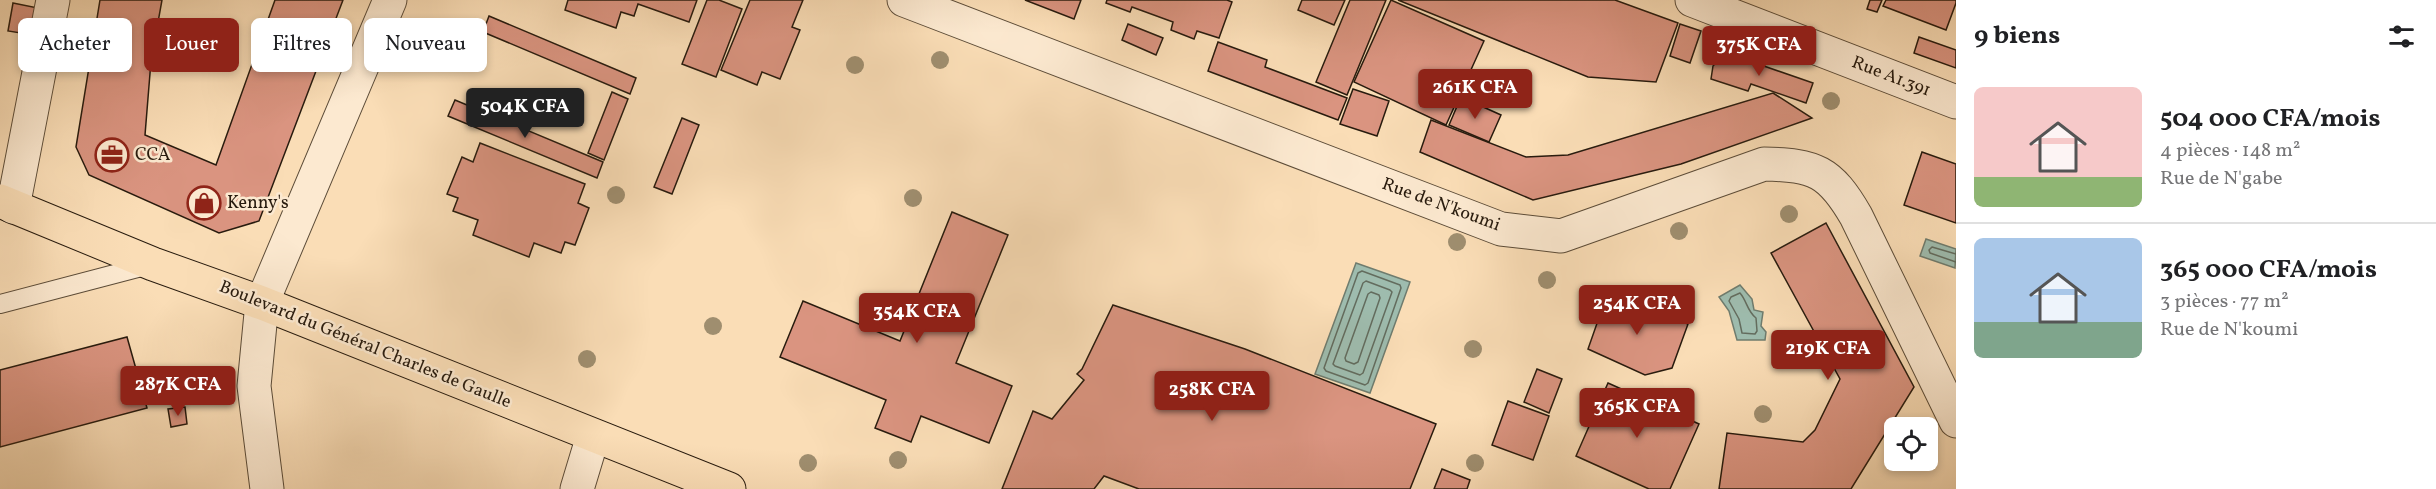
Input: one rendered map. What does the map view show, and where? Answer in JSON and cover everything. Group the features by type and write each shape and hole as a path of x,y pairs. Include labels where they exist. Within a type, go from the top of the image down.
{"main road":[{"name":"Boulevard du Général Charles de Gaulle","path":"6,204 153,264 262,303 729,489"}],"street":[{"path":"6,204 53,0"},
{"path":"267,489 254,386 262,303 390,0"},
{"name":"Rue de N'koumi","path":"904,0 1501,229 1561,236 1764,164 1796,165 1820,172 1841,191 1856,216 1956,421"},
{"name":"Rue A1.391","path":"1714,4 1956,102"},
{"path":"577,489 593,436"}],"lane":[{"path":"0,304 153,264"}],"water":[{"path":"1926,239 1956,249 1955,268 1920,256"},
{"path":"1356,263 1410,282 1370,393 1315,374"},
{"path":"1740,285 1752,299 1754,310 1763,312 1761,326 1766,332 1765,340 1737,340 1729,311 1719,297"}],"building":[{"path":"100,0 162,0 159,18 144,18 144,72 150,72 145,135 216,165 251,67 251,72 316,72 259,221 219,233 89,175 76,147 88,72 132,72 132,18 97,18"},
{"path":"275,0 343,0 336,18 269,18"},
{"path":"568,0 697,0 689,22 638,4 634,16 621,12 616,28 565,10"},
{"path":"707,0 719,0 742,9 716,77 682,64"},
{"path":"750,0 803,0 792,27 800,30 780,79 762,72 757,85 721,70"},
{"path":"1025,0 1081,0 1074,19"},
{"path":"1107,0 1227,0 1232,2 1219,38 1197,31 1194,39 1171,30 1173,22 1132,7 1130,12 1106,3"},
{"path":"1302,0 1345,0 1334,25 1298,10"},
{"path":"1350,0 1386,0 1347,95 1316,82"},
{"path":"1391,0 1484,41 1446,125 1354,82"},
{"path":"1398,0 1615,0 1678,23 1656,82 1588,77"},
{"path":"1870,0 1882,0 1877,12 1867,9"},
{"path":"1886,0 1956,0 1956,3 1946,30 1883,6"},
{"path":"13,3 38,8 36,18 18,18 18,33 8,31"},
{"path":"489,16 636,78 630,94 487,34"},
{"path":"1128,24 1163,38 1156,55 1122,40"},
{"path":"1680,24 1701,31 1690,63 1670,56"},
{"path":"1919,37 1956,50 1956,68 1914,53"},
{"path":"1218,42 1267,60 1265,67 1347,98 1338,120 1208,71"},
{"path":"1731,51 1759,60 1758,64 1813,83 1806,103 1751,84 1748,91 1711,79 1713,66 1722,56 1729,61"},
{"path":"1353,89 1389,101 1377,136 1340,124"},
{"path":"612,92 628,99 604,160 588,153"},
{"path":"1773,93 1812,118 1681,164 1533,200 1420,152 1431,120 1526,157 1568,155"},
{"path":"1461,97 1501,115 1489,142 1449,125"},
{"path":"455,100 603,162 597,178 448,116"},
{"path":"682,118 699,125 672,194 654,187"},
{"path":"480,143 585,184 578,203 589,208 575,245 565,242 561,253 534,243 529,257 473,235 478,220 453,211 458,198 447,194 462,157 473,162"},
{"path":"1922,152 1956,164 1956,223 1904,205"},
{"path":"952,212 1008,235 956,363 1012,386 989,443 921,416 911,442 875,428 886,400 780,357 803,301 900,341"},
{"path":"1826,223 1914,387 1895,417 1884,417 1884,436 1851,489 1719,489 1727,433 1803,442 1815,430 1840,379 1771,253"},
{"path":"1608,292 1688,324 1672,368 1645,375 1588,349"},
{"path":"1113,305 1245,349 1436,424 1410,489 1139,489 1104,476 1094,489 1002,489 1033,411 1052,419 1084,380 1077,374 1082,369"},
{"path":"127,337 147,408 0,447 0,370"},
{"path":"1537,369 1562,379 1549,413 1524,402"},
{"path":"1608,383 1699,424 1670,489 1649,489 1576,456"},
{"path":"1508,401 1549,416 1533,460 1492,445"},
{"path":"185,407 187,424 171,427 168,409"},
{"path":"1442,469 1470,480 1467,489 1434,489"}],"place":[{"name":"CCA","path":"112,155"},
{"name":"Kenny's","path":"204,203"}]}
